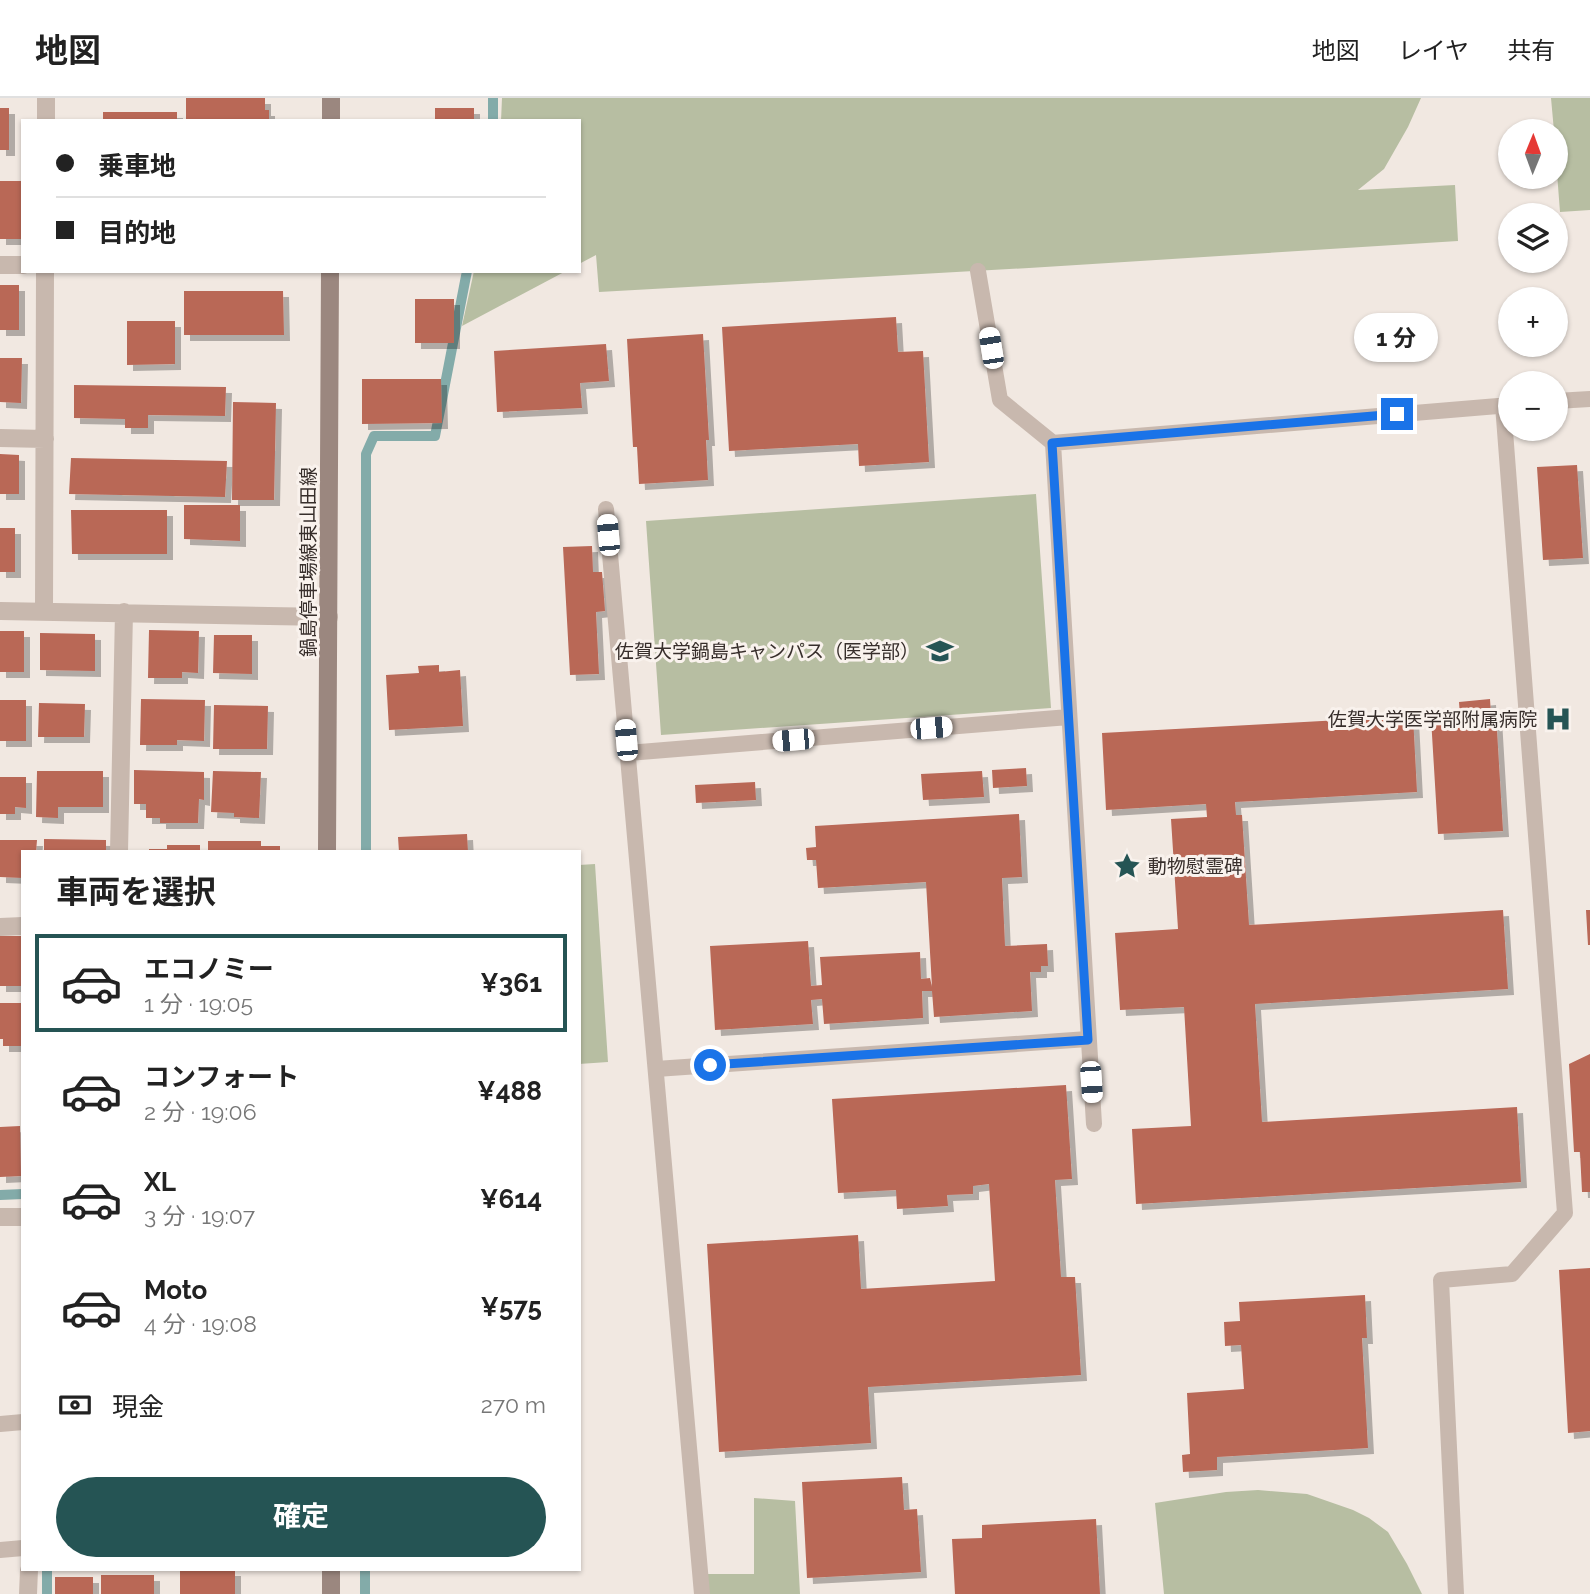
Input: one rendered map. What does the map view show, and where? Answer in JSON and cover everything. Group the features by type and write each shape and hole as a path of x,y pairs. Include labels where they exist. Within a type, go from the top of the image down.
{"main road":[{"path":"331,98 331,119"},
{"name":"鍋島停車場線東山田線","path":"327,850 330,273"},
{"path":"331,1571 331,1594"}],"street":[{"path":"46,98 46,119"},
{"path":"0,265 21,265"},
{"path":"44,611 45,273"},
{"path":"0,438 45,439"},
{"path":"0,611 329,617"},
{"path":"118,850 124,612"},
{"path":"0,927 21,926"},
{"path":"0,1217 21,1217"},
{"path":"28,1594 29,1571"}],"lane":[{"path":"978,271 1000,400 1052,443 1498,406"},
{"path":"1568,400 1590,399"},
{"path":"1456,1594 1441,1280 1512,1274 1564,1213 1510,441"},
{"path":"1052,443 1094,1124"},
{"path":"606,509 702,1594"},
{"path":"628,753 1069,717"},
{"path":"656,1069 1088,1040"},
{"path":"0,1424 21,1422"},
{"path":"0,1550 21,1548"}],"green space":[{"path":"502,98 1421,98 1384,169 1358,190 1455,185 1458,241 599,292 596,255 581,263 581,119 501,119"},
{"path":"1551,98 1590,98 1590,210 1568,211 1568,203 1559,203 1558,189 1568,189 1568,119 1553,119"},
{"path":"474,273 562,273 462,326"},
{"path":"1036,494 1051,708 661,735 646,521"},
{"path":"595,864 608,1062 581,1064 581,865"},
{"path":"1258,1490 1307,1494 1369,1518 1388,1532 1422,1594 1164,1594 1155,1503"},
{"path":"754,1498 795,1501 800,1594 708,1594 707,1574 754,1574"}],"building":[{"path":"186,98 265,98 265,110 269,110 269,119 186,119"},
{"path":"0,108 9,108 9,150 0,150"},
{"path":"435,108 474,108 474,119 435,119"},
{"path":"103,112 177,112 177,119 103,119"},
{"path":"0,181 21,181 21,239 0,239"},
{"path":"0,285 19,285 19,330 0,330"},
{"path":"184,291 283,291 284,335 184,335"},
{"path":"415,299 454,299 454,343 415,343"},
{"path":"896,317 898,352 923,351 929,462 859,466 858,444 729,451 722,327"},
{"path":"127,321 175,321 175,364 127,365"},
{"path":"703,334 709,440 706,440 708,480 639,484 637,447 633,447 627,339"},
{"path":"606,344 609,381 580,383 582,408 497,412 494,351"},
{"path":"0,358 22,358 21,403 0,402"},
{"path":"362,379 441,379 442,423 362,424"},
{"path":"74,385 226,387 225,416 148,415 148,428 125,428 125,419 74,418"},
{"path":"233,402 276,403 274,500 232,500"},
{"path":"0,454 19,455 19,494 0,494"},
{"path":"71,458 227,461 225,497 69,494"},
{"path":"1577,465 1583,558 1543,560 1537,467"},
{"path":"184,505 240,505 240,541 184,539"},
{"path":"71,510 167,510 167,554 72,554"},
{"path":"0,528 15,528 15,572 0,572"},
{"path":"592,546 593,572 602,572 605,611 596,612 599,674 570,675 563,547"},
{"path":"149,630 199,631 198,673 182,672 182,678 148,678"},
{"path":"0,631 24,631 24,672 0,672"},
{"path":"40,633 95,634 95,671 40,670"},
{"path":"214,635 252,635 252,674 213,673"},
{"path":"439,665 439,672 460,670 463,726 389,730 386,675 419,673 418,666"},
{"path":"141,699 205,700 204,741 177,740 177,745 140,745"},
{"path":"1490,699 1491,715 1496,714 1503,831 1438,834 1431,718 1460,716 1459,702"},
{"path":"0,700 26,700 26,741 0,741"},
{"path":"39,703 85,704 84,737 38,737"},
{"path":"214,705 268,706 267,749 213,749"},
{"path":"1413,716 1417,792 1235,802 1236,815 1242,815 1249,925 1503,910 1508,989 1255,1004 1262,1122 1517,1107 1521,1182 1136,1204 1132,1129 1191,1126 1184,1007 1120,1010 1115,933 1178,929 1171,819 1207,817 1206,804 1106,810 1102,733"},
{"path":"1026,768 1027,786 993,788 992,770"},
{"path":"134,770 204,772 204,800 199,799 198,823 160,823 160,818 146,818 146,804 134,804"},
{"path":"37,771 103,771 103,807 58,807 58,818 36,817"},
{"path":"213,771 261,772 259,818 234,817 234,813 211,812"},
{"path":"982,771 984,797 923,800 921,774"},
{"path":"0,777 26,777 26,808 15,807 15,814 0,814"},
{"path":"755,782 756,800 696,803 695,785"},
{"path":"1019,814 1022,877 1002,878 1005,946 1047,944 1048,966 1041,966 1041,972 1030,972 1032,1011 934,1017 932,991 922,991 923,1018 824,1024 822,999 811,1000 813,1024 715,1030 710,946 808,941 811,986 822,985 820,957 920,952 921,979 930,978 932,987 926,882 818,888 816,860 807,860 806,848 816,847 815,826"},
{"path":"467,834 468,850 399,850 398,837"},
{"path":"44,839 106,840 106,850 44,850"},
{"path":"0,840 37,840 36,850 21,850 21,878 0,877"},
{"path":"208,841 261,841 261,846 280,846 280,850 208,850"},
{"path":"167,845 200,845 200,850 149,850 167,849"},
{"path":"1586,910 1590,910 1590,945 1588,945"},
{"path":"0,936 21,936 21,986 0,986"},
{"path":"0,1003 21,1003 21,1046 3,1046 3,1039 0,1039"},
{"path":"1590,1054 1590,1192 1582,1192 1580,1152 1574,1152 1569,1064"},
{"path":"1066,1085 1072,1179 1055,1180 1061,1277 1075,1277 1081,1375 868,1387 871,1443 719,1452 707,1244 858,1235 861,1289 995,1281 989,1184 973,1186 973,1194 947,1195 948,1206 897,1209 896,1190 838,1193 832,1099"},
{"path":"20,1126 21,1176 0,1177 0,1127"},
{"path":"1590,1268 1590,1431 1568,1433 1559,1270"},
{"path":"1365,1295 1367,1338 1362,1338 1368,1448 1217,1457 1217,1470 1183,1472 1182,1455 1190,1454 1187,1393 1244,1389 1241,1345 1225,1346 1224,1322 1240,1321 1239,1302"},
{"path":"902,1477 904,1510 917,1509 921,1572 807,1578 802,1482"},
{"path":"1096,1519 1100,1594 955,1594 952,1539 982,1538 982,1525"},
{"path":"180,1571 235,1571 235,1594 180,1594"},
{"path":"101,1575 154,1575 154,1594 101,1594"},
{"path":"55,1577 93,1577 93,1594 55,1594"}],"waterway":[{"path":"493,98 493,119"},
{"path":"366,850 366,454 374,436 435,436 467,273"},
{"path":"0,1195 21,1194"},
{"path":"47,1571 47,1594"},
{"path":"365,1571 365,1594"}],"place":[{"name":"佐賀大学鍋島キャンパス（医学部）","path":"940,651"},
{"name":"佐賀大学医学部附属病院","path":"1558,719"},
{"name":"動物慰霊碑","path":"1127,866"}],"route":[{"path":"710,1065 1088,1040 1052,443 1397,414"}]}
